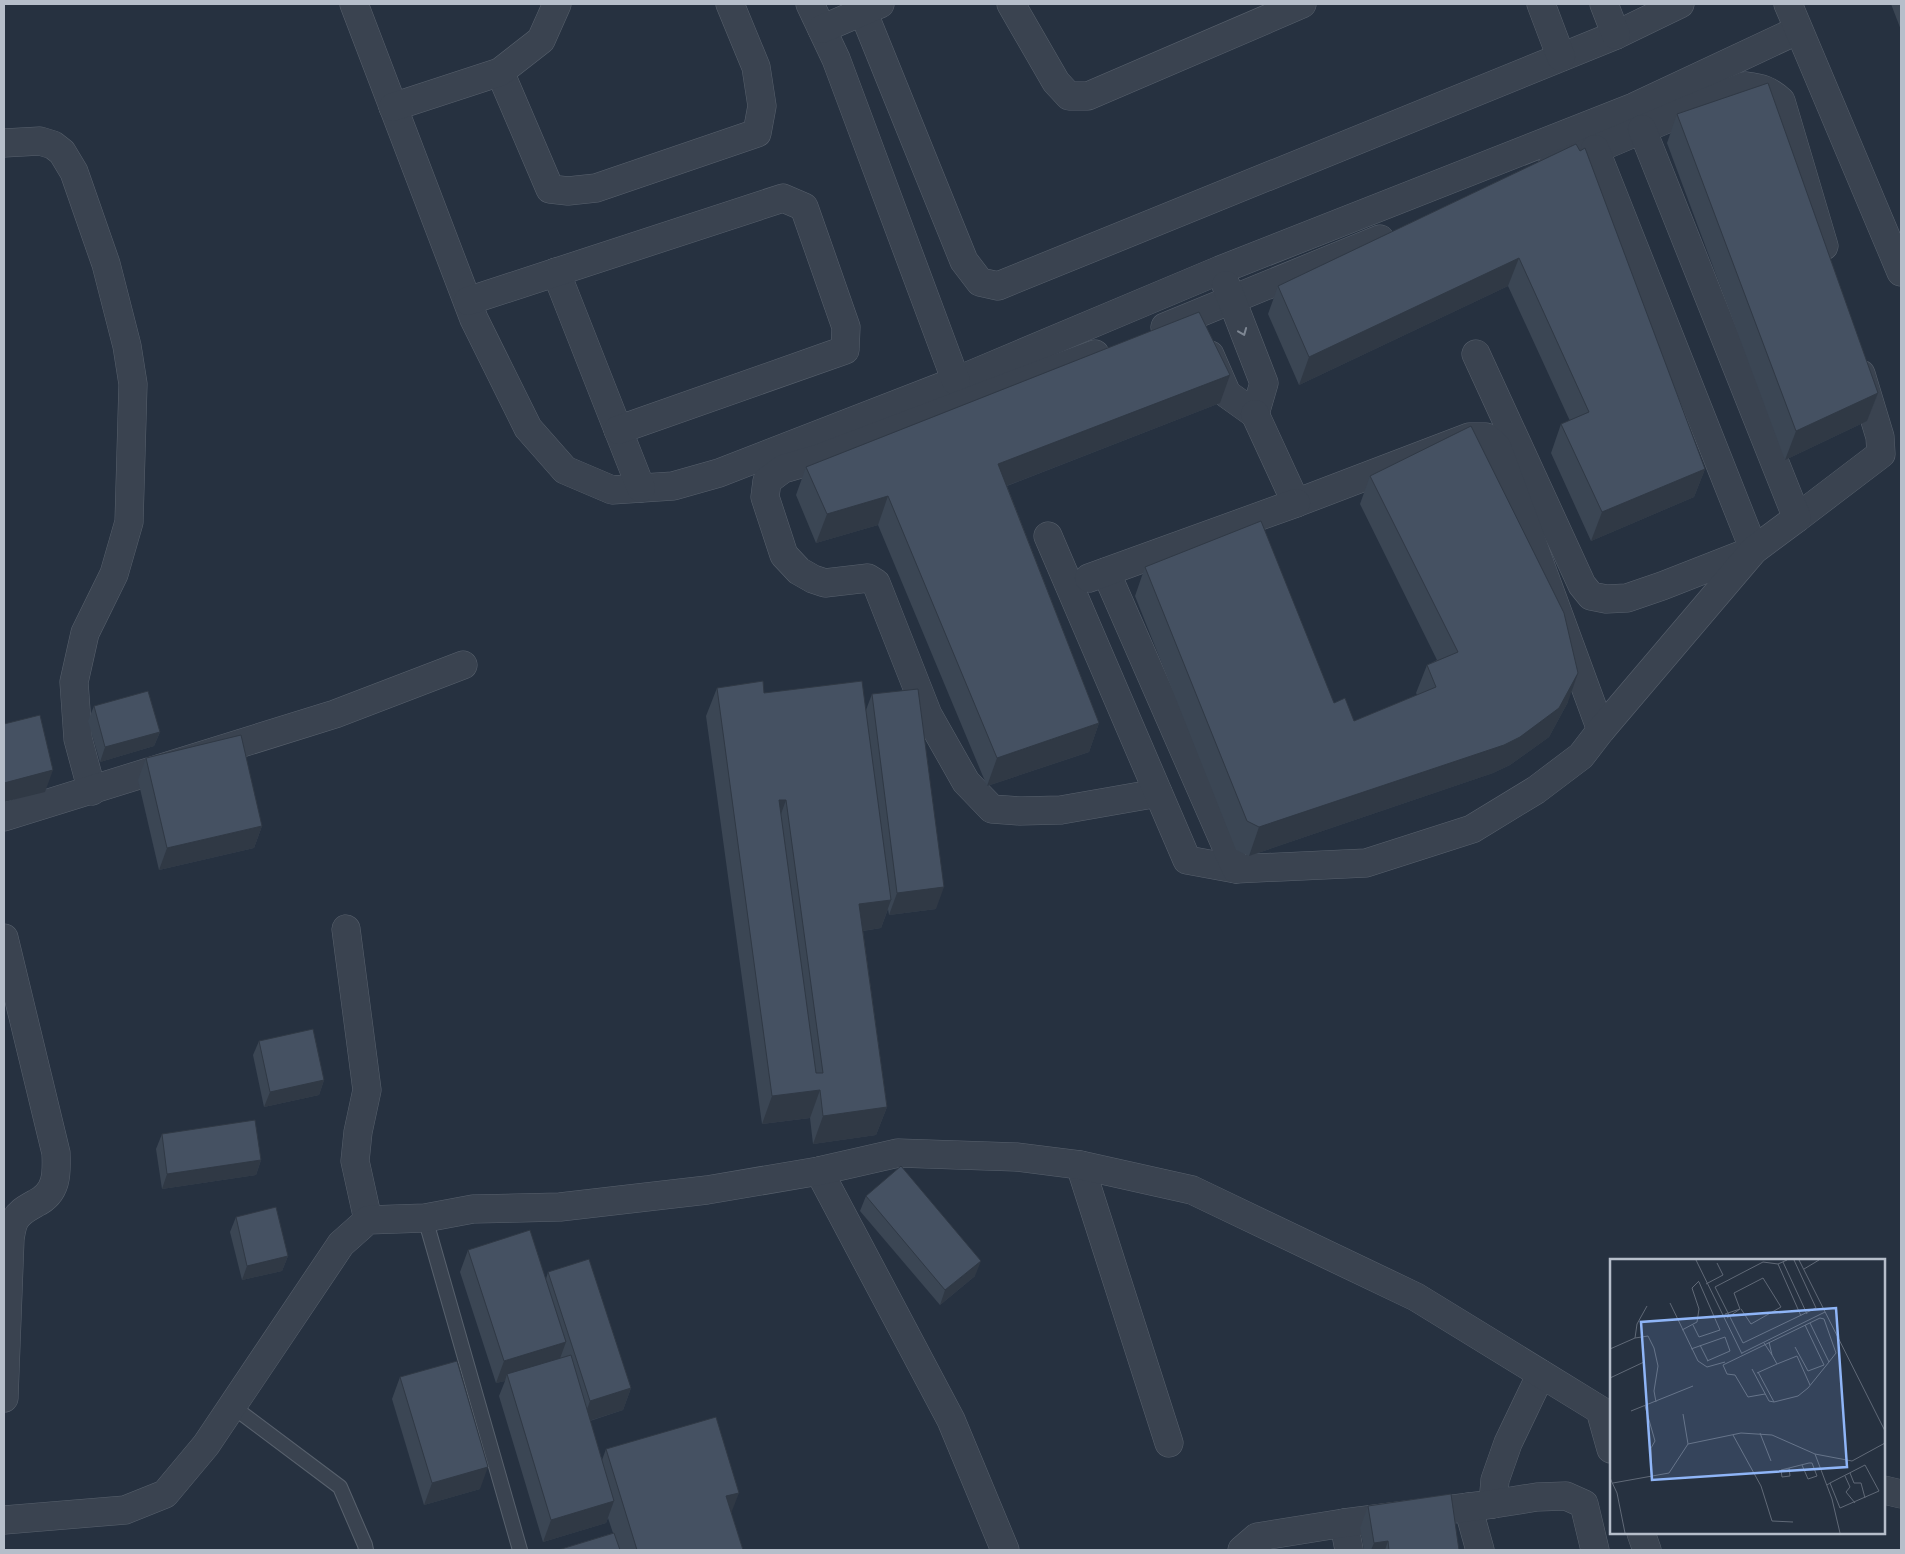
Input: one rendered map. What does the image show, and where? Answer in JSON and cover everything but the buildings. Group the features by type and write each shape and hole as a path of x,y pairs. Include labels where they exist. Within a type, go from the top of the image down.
{"street":[{"path":"354,4 474,319 528,428 565,470 612,490 673,486 719,473 956,381 1220,270 1634,107 1798,30"},
{"path":"393,107 500,72 542,40 557,4"},
{"path":"500,72 550,189 568,191 596,188 757,133 762,106 756,67 730,4"},
{"path":"810,4 836,58 956,381"},
{"path":"1011,4 1056,82 1069,96 1088,96 1302,4"},
{"path":"1541,4 1560,57"},
{"path":"1604,4 1616,35"},
{"path":"822,29 868,6 964,261 980,282 998,286 1616,35 1680,4"},
{"path":"1788,4 1901,272"},
{"path":"1532,176 1745,86 1758,87 1771,92 1781,101 1832,274"},
{"path":"1642,129 1797,518"},
{"path":"4,143 40,141 53,145 62,152 74,172 87,215 106,264 127,346 133,384 129,522 114,574 85,633 74,682 78,739 92,791"},
{"path":"1595,149 1754,550"},
{"path":"468,301 783,198 804,207 846,327 845,350 618,430"},
{"path":"1158,794 1061,810 1020,811 992,809 966,782 928,716 876,583 868,578 825,582 813,579 799,571 784,555 765,497 767,481 783,469 817,459 1193,317 1404,229"},
{"path":"1220,270 1264,383 1256,414"},
{"path":"556,272 641,488"},
{"path":"1180,287 1228,394 1256,414 1296,503"},
{"path":"1048,536 1187,860 1236,869 1366,863 1472,829 1536,790 1581,756 1754,550 1881,454 1880,436 1854,350"},
{"path":"1476,354 1582,586 1591,596 1606,599 1627,598 1754,550"},
{"path":"1069,585 1296,503 1469,437 1486,437 1497,447 1601,730"},
{"path":"1106,572 1236,869"},
{"path":"4,817 335,714 463,665"},
{"path":"346,928 367,1090 358,1132 355,1161 368,1220"},
{"path":"4,938 56,1153 57,1175 51,1191 42,1200 23,1210 14,1221 10,1238 4,1398"},
{"path":"4,1520 125,1510 165,1494 206,1445 341,1244 368,1220 425,1218 473,1209 560,1207 707,1190 819,1171 898,1154 1016,1157 1080,1165 1192,1190 1416,1297 1541,1374 1606,1411 1610,1441"},
{"path":"1080,1165 1169,1444"},
{"path":"819,1171 951,1420 1005,1550"},
{"path":"1480,1550 1481,1506 1495,1480 1508,1443 1541,1374"},
{"path":"1885,1490 1901,1494"},
{"path":"1242,1550 1257,1537 1344,1523 1537,1497 1566,1496 1584,1504 1595,1550"},
{"path":"1344,1523 1350,1550"},
{"path":"1641,1534 1647,1550"}],"lane":[{"path":"425,1218 520,1550"},
{"path":"232,1406 340,1487 366,1550"}]}
